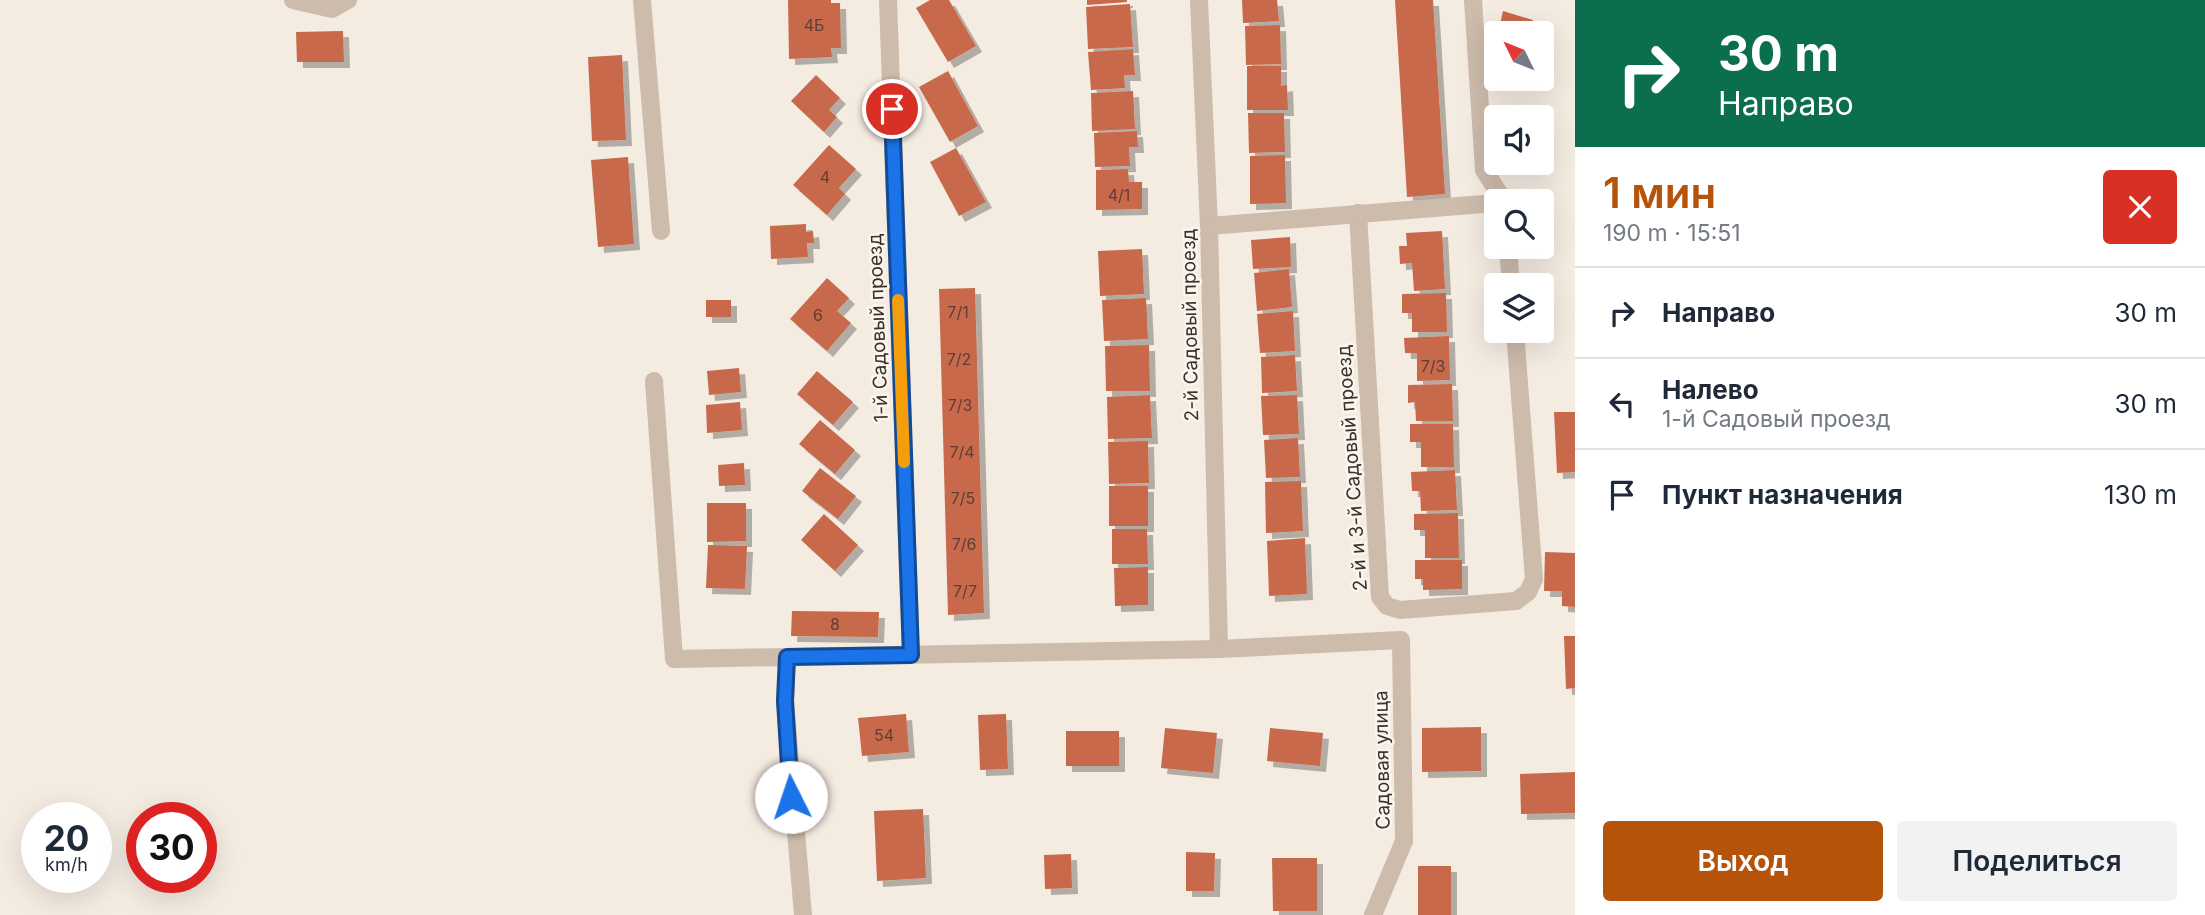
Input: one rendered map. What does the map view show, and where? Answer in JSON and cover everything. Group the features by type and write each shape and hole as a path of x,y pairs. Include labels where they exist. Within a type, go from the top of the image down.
{"street":[{"path":"293,0 332,9 348,0"},
{"path":"642,0 661,231"},
{"name":"1-й Садовый проезд","path":"888,0 911,655"},
{"name":"2-й Садовый проезд","path":"1199,0 1209,226 1219,649"},
{"path":"1473,0 1484,170 1496,189"},
{"path":"1209,226 1484,204"},
{"name":"2-й и 3-й Садовый проезд","path":"1358,213 1380,597 1388,606 1400,610 1516,601 1528,592 1534,579 1516,343"},
{"path":"654,381 674,659 1219,649"},
{"name":"Садовая улица","path":"1219,649 1401,640 1404,841 1373,915"},
{"path":"787,657 785,701 803,915"}],"building":[{"path":"788,0 831,0 831,3 840,3 841,48 831,48 832,57 789,59"},
{"path":"930,0 949,0 976,46 948,62 916,8"},
{"path":"1087,0 1127,0 1127,2 1087,5"},
{"path":"1242,0 1277,0 1279,21 1243,23"},
{"path":"1395,0 1433,0 1445,194 1407,197"},
{"path":"1130,4 1133,47 1088,49 1086,7"},
{"path":"1503,11 1533,20 1533,21 1501,21"},
{"path":"1280,25 1281,64 1246,65 1245,26"},
{"path":"343,31 344,62 297,62 296,32"},
{"path":"1133,49 1135,75 1124,75 1125,88 1091,90 1088,52"},
{"path":"622,55 626,140 592,141 588,57"},
{"path":"1247,66 1281,66 1281,86 1287,85 1288,110 1247,110"},
{"path":"948,71 978,126 950,142 919,87"},
{"path":"816,75 840,98 829,110 837,117 824,132 791,101"},
{"path":"1133,91 1135,129 1092,131 1091,93"},
{"path":"1248,113 1284,113 1285,152 1249,153"},
{"path":"1137,131 1138,147 1129,147 1130,166 1095,167 1094,133"},
{"path":"829,145 856,169 839,188 845,194 827,215 793,185"},
{"path":"956,148 986,202 959,216 930,162"},
{"path":"1285,155 1286,203 1250,204 1250,156"},
{"path":"628,157 634,244 598,247 591,160"},
{"path":"1128,169 1129,182 1142,182 1142,209 1096,210 1096,170"},
{"path":"806,224 806,232 813,231 814,243 807,243 808,257 771,259 770,226"},
{"path":"1442,231 1445,289 1414,291 1412,263 1400,264 1399,246 1407,246 1406,233"},
{"path":"1290,237 1291,267 1253,269 1251,240"},
{"path":"1142,249 1144,294 1100,296 1098,251"},
{"path":"1289,269 1292,307 1257,311 1254,273"},
{"path":"827,278 849,298 837,311 851,323 827,351 790,319"},
{"path":"975,288 984,613 948,615 939,289"},
{"path":"1446,293 1447,332 1412,332 1412,313 1402,313 1402,294"},
{"path":"1146,298 1148,339 1104,341 1102,300"},
{"path":"706,300 731,300 731,317 706,317"},
{"path":"1293,311 1295,351 1260,353 1257,314"},
{"path":"1449,336 1450,380 1417,381 1417,353 1405,353 1404,338"},
{"path":"1149,345 1150,391 1106,391 1105,346"},
{"path":"1295,355 1297,391 1262,393 1261,357"},
{"path":"739,368 741,392 709,395 707,371"},
{"path":"817,371 853,402 833,425 797,394"},
{"path":"1452,384 1453,421 1416,421 1415,402 1408,403 1408,385"},
{"path":"1150,395 1152,438 1108,439 1107,397"},
{"path":"1297,395 1299,434 1263,435 1261,396"},
{"path":"740,402 742,430 707,433 706,405"},
{"path":"1554,412 1575,412 1575,472 1557,473"},
{"path":"820,420 855,450 835,474 799,444"},
{"path":"1410,424 1453,424 1454,467 1421,467 1421,442 1410,442"},
{"path":"1298,438 1300,477 1266,478 1264,440"},
{"path":"1148,441 1149,483 1109,484 1108,442"},
{"path":"744,463 745,485 719,486 718,465"},
{"path":"820,468 856,496 838,519 802,491"},
{"path":"1455,470 1457,510 1421,511 1420,491 1412,491 1411,472"},
{"path":"1301,481 1303,531 1266,533 1265,482"},
{"path":"1109,486 1148,486 1148,526 1109,526"},
{"path":"707,503 746,503 746,541 707,542"},
{"path":"1458,513 1459,558 1425,558 1425,530 1414,530 1414,514"},
{"path":"824,514 858,545 835,571 801,540"},
{"path":"1112,529 1147,529 1148,564 1112,564"},
{"path":"1305,538 1307,594 1269,596 1267,541"},
{"path":"708,545 747,546 745,589 706,588"},
{"path":"1545,552 1575,553 1575,607 1562,606 1562,591 1544,591"},
{"path":"1415,560 1462,560 1462,589 1423,590 1423,579 1415,579"},
{"path":"1148,567 1148,605 1115,606 1114,568"},
{"path":"792,611 879,612 878,637 791,636"},
{"path":"1564,636 1575,636 1575,688 1566,689"},
{"path":"906,714 909,752 862,756 858,718"},
{"path":"1006,714 1008,769 980,770 978,715"},
{"path":"1481,727 1481,771 1422,772 1422,728"},
{"path":"1165,728 1217,733 1213,773 1161,768"},
{"path":"1270,728 1323,733 1320,766 1267,761"},
{"path":"1066,731 1119,731 1119,766 1066,766"},
{"path":"1575,772 1575,813 1521,814 1520,774"},
{"path":"923,809 926,878 877,881 874,811"},
{"path":"1186,852 1215,853 1214,891 1186,891"},
{"path":"1071,854 1072,888 1045,889 1044,855"},
{"path":"1272,858 1317,858 1317,911 1273,911"},
{"path":"1418,866 1451,866 1451,915 1418,915"}],"slow traffic":[{"path":"898,300 904,462"}],"route":[{"path":"791,797 785,701 787,657 911,655 892,109"}]}
